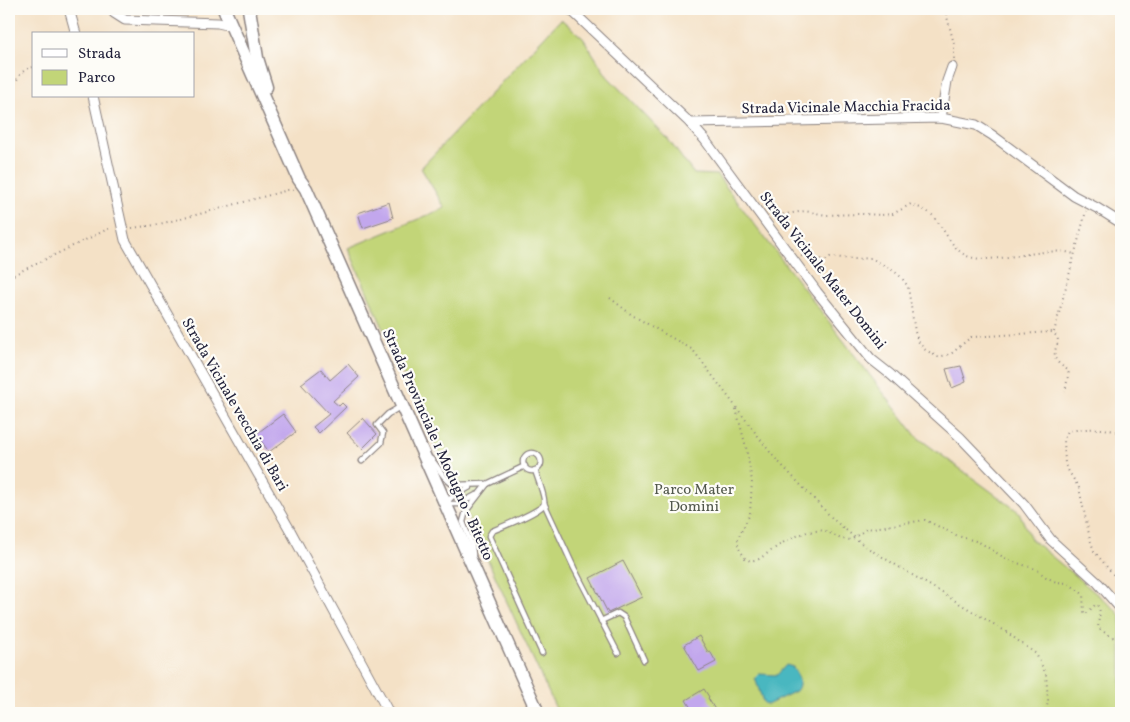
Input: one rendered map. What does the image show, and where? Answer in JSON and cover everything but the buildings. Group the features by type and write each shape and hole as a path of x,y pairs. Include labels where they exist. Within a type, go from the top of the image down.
{"main road":[{"path":"224,9 259,80"},
{"path":"241,9 246,42 259,80"},
{"path":"249,9 259,80"},
{"name":"Strada Provinciale 1 Modugno - Bitetto","path":"259,80 299,179 306,189 538,713"}],"street":[{"path":"69,9 75,32"},
{"path":"112,9 114,13 125,20 218,23 231,26"},
{"name":"Strada Vicinale Mater Domini","path":"570,9 690,123 870,359 890,374 960,438 1024,504 1051,540 1098,583 1121,609"},
{"path":"941,118 947,81 952,67"},
{"name":"Strada Vicinale vecchia di Bari","path":"93,98 121,227 126,240 290,530 389,713"},
{"name":"Strada Vicinale Macchia Fracida","path":"690,123 941,118 961,121 976,125 992,135 1074,196 1121,223"}],"lane":[{"path":"362,461 381,443 382,433 377,425 388,414 401,406"},
{"path":"419,446 439,468 447,481 455,485 487,484 525,466"},
{"path":"532,453 537,454 541,462 539,467 534,470 529,470 525,466 524,460 527,455 532,453"},
{"path":"534,470 544,503 574,568 618,653"},
{"path":"475,572 472,544 463,522 466,511 487,484"},
{"path":"444,504 474,485"},
{"path":"444,504 459,504 479,493"},
{"path":"542,653 489,536 492,531 532,513 542,507 544,503"},
{"path":"601,621 618,613 624,617 644,660"}],"path":[{"path":"9,17 12,9"},
{"path":"945,9 955,52 952,67"},
{"path":"9,98 19,74 23,70 32,68"},
{"path":"9,277 114,226 128,228 155,225 288,190 306,189"},
{"path":"762,217 805,211 826,215 893,214 911,204 930,214 959,250 974,258 1052,252 1074,254"},
{"path":"1065,392 1069,371 1055,357 1058,339 1054,333 1088,204"},
{"path":"791,257 802,256 826,260 830,257 871,258 894,271 908,287 918,341 931,355 938,358 951,354 972,337 1054,333"},
{"path":"610,298 632,315 692,350 773,456 834,520 855,538 866,547 930,587 1005,631 1036,654 1046,674 1048,700 1046,713"},
{"path":"736,408 752,481 750,514 738,538 738,548 745,558 750,560 759,559 787,540 807,532 824,530 841,539 851,540 866,529 925,520 958,536 979,542 1008,560 1036,569 1056,582 1068,583 1083,594 1084,613 1090,612 1096,604 1100,607 1099,629 1114,638 1121,636"},
{"path":"1121,434 1107,429 1068,431 1064,439 1063,450 1065,465 1079,488 1094,550 1121,584"},
{"path":"1089,713 1096,713"}],"green space":[{"name":"Parco Mater Domini","path":"561,19 583,38 607,76 667,138 694,174 717,175 917,437 1019,512 1031,539 1116,610 1121,617 1121,713 558,713 427,428 348,248 445,208 421,168"}],"water":[{"path":"786,665 793,667 799,679 798,688 796,691 767,705 763,702 755,678 759,674 777,675"}]}
